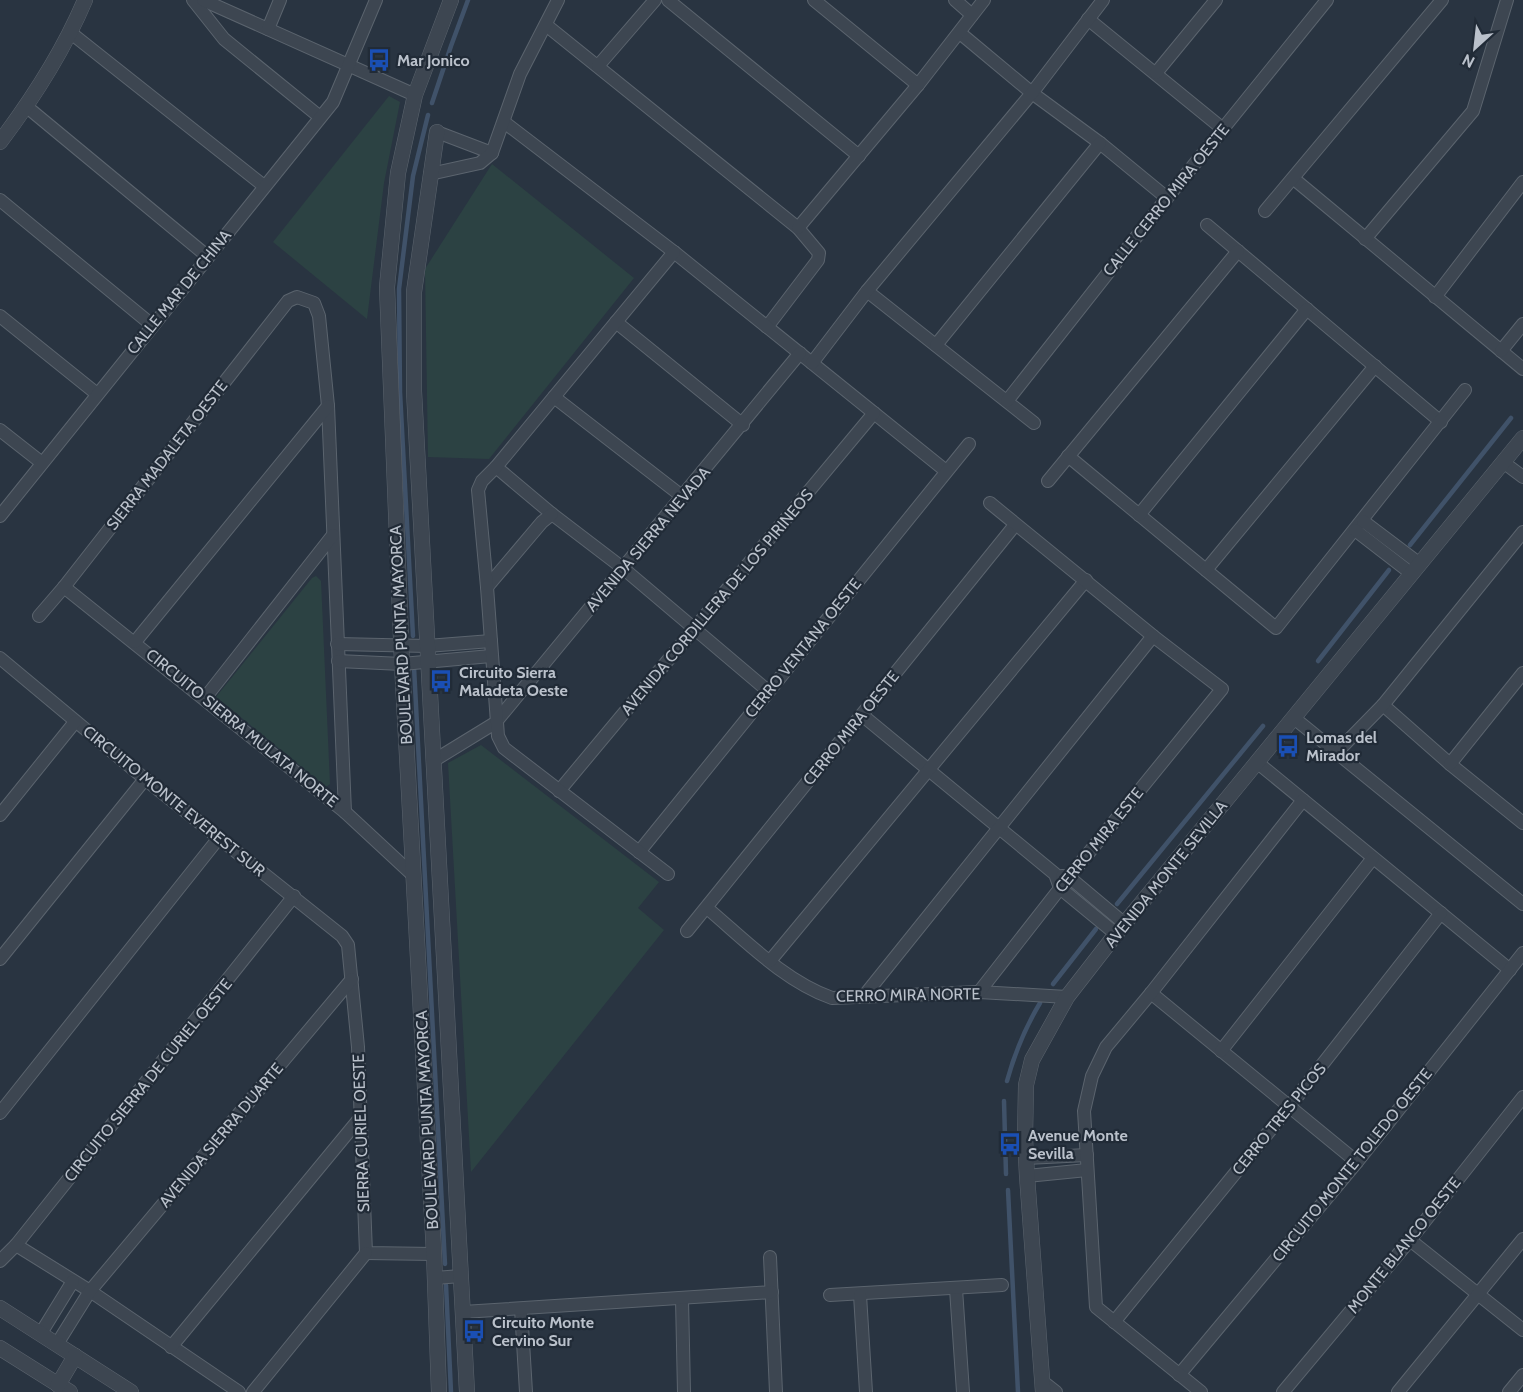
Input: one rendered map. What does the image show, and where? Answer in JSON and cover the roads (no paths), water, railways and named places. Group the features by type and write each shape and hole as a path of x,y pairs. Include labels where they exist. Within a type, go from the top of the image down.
{"street":[{"path":"0,142 49,74 86,0"},
{"path":"192,0 224,39 320,117"},
{"path":"203,0 415,95"},
{"path":"268,29 280,0"},
{"name":"CALLE MAR DE CHINA","path":"0,516 333,102 376,0"},
{"name":"BOULEVARD PUNTA MAYORCA","path":"439,1392 435,1254 401,645 387,287 399,173 415,95 451,0"},
{"path":"430,174 480,163 492,153 520,74 558,0"},
{"path":"598,66 655,0"},
{"path":"668,0 859,156"},
{"path":"814,0 918,85"},
{"path":"955,0 972,15"},
{"path":"798,228 918,85 984,0"},
{"path":"812,363 867,291 1032,93 1103,0"},
{"path":"1156,73 1216,0"},
{"name":"CALLE CERRO MIRA OESTE","path":"1007,401 1327,0"},
{"path":"1265,212 1442,0"},
{"path":"1365,239 1473,111 1507,0"},
{"path":"1088,19 1223,129"},
{"path":"546,25 798,228 819,254 818,260 767,327"},
{"path":"71,33 264,186"},
{"path":"960,33 1032,93 1100,143 1167,198"},
{"path":"27,107 207,256"},
{"path":"504,122 674,252 946,471"},
{"path":"437,132 492,153"},
{"name":"BOULEVARD PUNTA MAYORCA","path":"437,132 414,292 414,391 464,1312 466,1392"},
{"path":"936,345 1100,143"},
{"path":"1294,179 1523,369"},
{"path":"1435,297 1523,182"},
{"path":"0,200 152,325"},
{"path":"1207,225 1441,422"},
{"path":"1047,481 1238,251"},
{"path":"668,874 504,748 498,736 495,723 488,588 478,490 482,481 674,252"},
{"path":"867,291 1034,423"},
{"name":"SIERRA MADALETA OESTE","path":"39,616 288,301 297,297 314,303 319,316 328,406"},
{"path":"1140,515 1307,309"},
{"path":"0,316 97,394"},
{"path":"616,322 743,425"},
{"path":"1501,351 1523,324"},
{"name":"AVENIDA SIERRA NEVADA","path":"434,761 495,723 743,425 800,353"},
{"path":"1206,570 1375,366"},
{"path":"1068,456 1276,628 1465,390"},
{"path":"554,397 682,497"},
{"path":"328,406 345,812"},
{"path":"135,642 328,406"},
{"name":"AVENIDA CORDILLERA DE LOS PIRINEOS","path":"559,791 874,412"},
{"path":"0,430 42,463"},
{"name":"AVENIDA MONTE SEVILLA","path":"1042,1386 1026,1158 1026,1085 1032,1060 1067,997 1503,462 1522,442"},
{"name":"CERRO VENTANA OESTE","path":"639,852 969,444"},
{"path":"1503,462 1523,477"},
{"path":"496,467 552,514 624,569 768,691"},
{"path":"864,996 1153,636 990,503"},
{"path":"488,588 542,522 552,514"},
{"name":"CERRO MIRA OESTE","path":"687,931 1015,525"},
{"path":"1359,525 1416,569"},
{"path":"1337,753 1383,705 1523,532"},
{"path":"205,698 333,535"},
{"path":"770,961 1086,580"},
{"name":"CIRCUITO SIERRA MULATA NORTE","path":"64,586 345,812 414,876"},
{"name":"CERRO MIRA ESTE","path":"979,992 1060,888 1222,689 1153,636"},
{"path":"339,661 402,664 427,653 491,641"},
{"path":"337,644 401,645 427,653 491,656"},
{"name":"CIRCUITO MONTE EVEREST SUR","path":"0,658 218,839 294,896 342,936 348,945"},
{"path":"1450,764 1523,673"},
{"path":"1383,705 1450,764 1521,818"},
{"path":"862,715 1055,874 1069,877 1121,929"},
{"path":"1294,718 1523,904"},
{"path":"0,815 75,722"},
{"path":"1258,763 1510,969"},
{"path":"0,959 145,779"},
{"path":"1201,1392 1096,1306 1084,1111 1092,1076 1106,1047 1303,800"},
{"path":"0,1113 218,839"},
{"path":"1221,1051 1373,858"},
{"path":"1055,874 1060,888 1121,929"},
{"name":"CIRCUITO SIERRA DE CURIEL OESTE","path":"0,1261 16,1245 294,896"},
{"name":"CERRO MIRA NORTE","path":"706,908 770,961 812,991 832,998 979,992 1067,997"},
{"name":"CERRO TRES PICOS","path":"1114,1322 1289,1107 1441,914"},
{"name":"SIERRA CURIEL OESTE","path":"348,945 358,1047 366,1253"},
{"name":"CIRCUITO MONTE TOLEDO OESTE","path":"1179,1375 1357,1162 1523,953"},
{"name":"AVENIDA SIERRA DUARTE","path":"57,1344 90,1291 352,979"},
{"path":"1151,993 1357,1162"},
{"name":"MONTE BLANCO OESTE","path":"1283,1392 1410,1240 1523,1097"},
{"path":"171,1347 360,1118"},
{"path":"1026,1158 1087,1155"},
{"path":"1027,1176 1087,1170"},
{"path":"1398,1392 1523,1239"},
{"path":"1410,1240 1523,1330"},
{"path":"16,1245 90,1291 239,1392"},
{"path":"253,1392 366,1253 435,1254"},
{"path":"770,1257 776,1392"},
{"path":"435,1278 461,1276"},
{"path":"40,1333 73,1281"},
{"path":"830,1295 1002,1285"},
{"path":"956,1289 963,1392"},
{"path":"464,1312 772,1292"},
{"path":"860,1295 866,1392"},
{"path":"682,1299 684,1392"},
{"path":"0,1308 131,1392"},
{"path":"521,1309 526,1392"},
{"path":"0,1348 64,1388 75,1356"},
{"path":"1509,1392 1523,1375"},
{"path":"1042,1386 1056,1392"}],"waterway":[{"path":"432,103 468,0"},
{"path":"413,636 400,392 399,289 413,176 428,115"},
{"path":"1410,545 1511,418"},
{"path":"1318,661 1389,570"},
{"path":"414,667 445,1264"},
{"path":"1117,904 1263,726"},
{"path":"1053,984 1096,929"},
{"path":"1007,1081 1021,1040 1040,1003"},
{"path":"1004,1101 1006,1174"},
{"path":"1008,1190 1018,1392"},
{"path":"446,1285 451,1392"}],"place":[{"name":"Mar Jonico","path":"379,60"},
{"name":"Circuito Sierra Maladeta Oeste","path":"441,681"},
{"name":"Lomas del Mirador","path":"1288,746"},
{"name":"Avenue Monte Sevilla","path":"1010,1144"},
{"name":"Circuito Monte Cervino Sur","path":"474,1331"}]}
